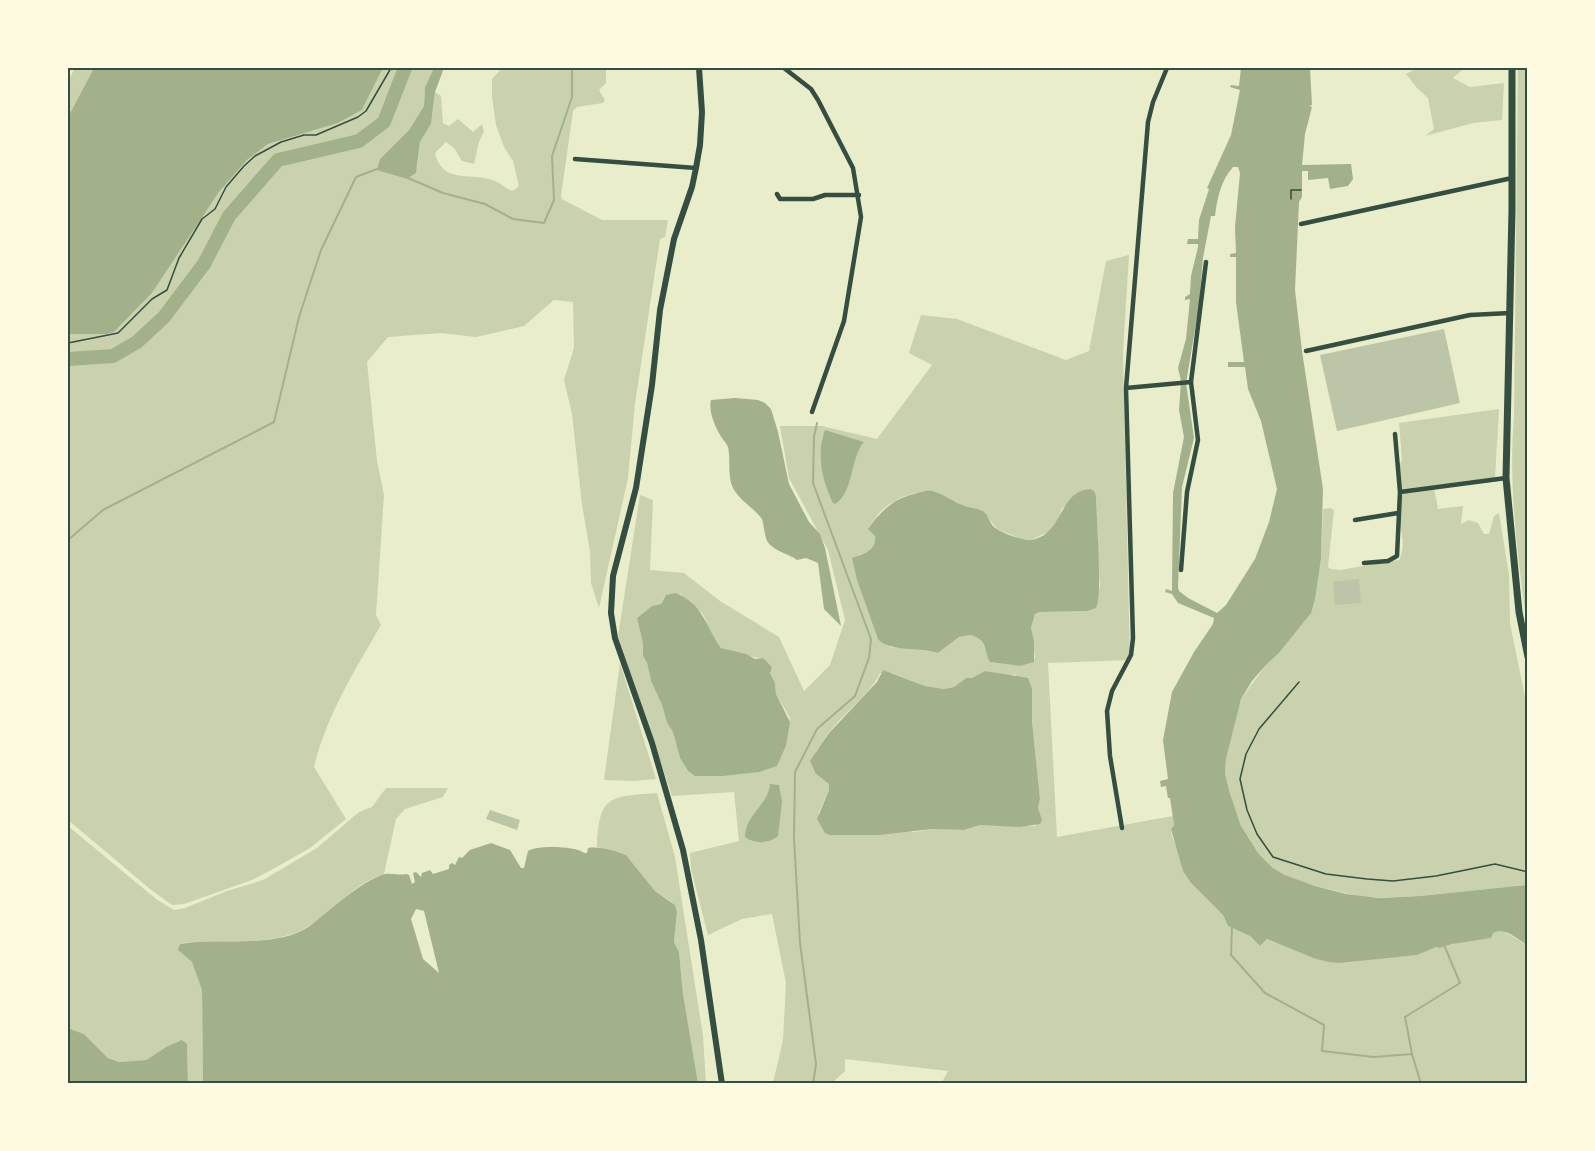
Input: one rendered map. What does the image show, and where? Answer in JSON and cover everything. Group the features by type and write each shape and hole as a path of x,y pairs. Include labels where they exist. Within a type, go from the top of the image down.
{"main road":[{"path":"699,68 702,112 700,145 692,187 674,239 660,310 651,396 636,488 613,576 611,613 615,638 652,743 683,850 701,940 722,1083"},
{"path":"1512,68 1506,478 1519,612 1527,657"}],"street":[{"path":"784,68 811,89 818,100 853,168 861,217 844,321 812,412"},
{"path":"1122,828 1110,756 1107,711 1112,691 1131,655 1133,638 1126,388 1148,122 1153,102 1167,68"},
{"path":"575,159 696,168"},
{"path":"1301,224 1512,178"},
{"path":"777,194 780,199 859,195"},
{"path":"1181,570 1187,492 1198,440 1191,382 1206,262"},
{"path":"1306,351 1470,315 1510,312"},
{"path":"1126,388 1191,382"},
{"path":"1364,563 1388,561 1397,556 1400,492 1395,434"},
{"path":"1400,492 1506,478"},
{"path":"1355,520 1398,513"}],"path":[{"path":"68,343 118,333 152,299 167,290 179,258 202,219 215,209 226,187 244,166 255,156 281,142 304,135 316,135 358,117 366,111 391,68"},
{"path":"1291,199 1291,190 1301,190"},
{"path":"1299,682 1259,729 1246,754 1240,779 1247,810 1257,834 1273,857 1326,874 1393,881 1436,876 1495,864 1527,872"}],"shaded area":[{"path":"75,68 94,68 68,117 68,81"},
{"path":"94,68 383,68 362,110 338,123 268,144 247,160 219,192 152,293 115,331 107,334 68,334 68,117"},
{"path":"383,68 434,68 425,87 424,106 409,130 380,159 377,170 408,178 417,168 420,142 431,124 435,92 441,96 443,123 449,126 458,119 473,132 482,124 484,131 474,164 462,161 454,148 446,142 435,153 439,164 452,174 488,179 513,191 519,186 513,161 504,147 496,125 492,79 502,68 606,68 606,83 599,90 605,100 603,103 577,107 573,111 562,199 602,220 668,220 665,237 660,239 635,404 628,478 599,608 591,583 590,551 582,505 572,414 564,380 574,348 573,302 554,300 524,326 476,337 441,333 388,337 367,362 377,461 384,495 376,615 381,625 334,711 314,767 346,819 310,848 252,880 184,904 172,905 68,820 68,334 115,331 152,293 219,192 247,160 268,144 338,123 362,110"},
{"path":"434,68 444,68 435,92 431,124 420,142 416,173 408,178 377,169 380,159 409,130 424,106 425,87"},
{"path":"1241,68 1310,68 1312,105 1309,106 1312,107 1305,134 1302,165 1351,164 1353,179 1348,186 1330,189 1328,178 1308,180 1308,171 1302,171 1295,290 1323,489 1321,559 1311,613 1278,654 1252,681 1241,699 1226,759 1225,773 1241,826 1258,853 1273,868 1315,886 1346,894 1378,898 1420,896 1527,885 1527,945 1511,934 1497,932 1493,933 1491,938 1436,947 1417,955 1339,963 1328,962 1267,939 1260,946 1250,936 1228,926 1223,915 1191,883 1183,871 1171,829 1174,825 1170,798 1168,798 1166,786 1161,787 1160,781 1168,779 1163,740 1172,692 1194,652 1213,624 1214,618 1178,603 1172,594 1165,592 1166,589 1172,591 1173,493 1184,437 1179,410 1181,381 1178,368 1186,339 1190,299 1185,300 1185,297 1190,294 1191,276 1198,247 1198,244 1187,244 1188,239 1198,239 1199,220 1209,189 1207,188 1231,135 1240,90 1230,87 1231,85 1239,86","holes":["1233,167 1238,167 1240,173 1235,227 1236,253 1230,254 1230,257 1236,257 1236,302 1244,362 1228,362 1228,367 1245,367 1248,389 1261,421 1277,489 1269,522 1255,559 1226,605 1217,613 1188,598 1179,591 1178,587 1182,487 1194,438 1186,383 1211,216 1215,216 1218,196 1225,178"]},
{"path":"1417,68 1470,68 1462,70 1453,78 1470,87 1504,83 1502,120 1473,123 1425,136 1434,129 1428,98 1406,74"},
{"path":"1518,68 1528,68 1527,627 1520,575 1512,469"},
{"path":"1129,255 1123,352 1130,660 1048,663 1057,837 1173,816 1172,836 1191,883 1223,915 1228,926 1250,936 1260,946 1267,939 1313,958 1382,958 1417,955 1429,949 1440,948 1496,930 1503,931 1527,945 1527,1083 941,1084 948,1071 845,1059 845,1071 832,1083 773,1083 783,1040 786,983 772,914 742,919 708,935 691,869 690,853 739,841 734,792 672,796 618,636 640,495 653,500 650,570 684,573 720,601 779,637 804,691 830,665 845,620 828,550 789,478 780,426 822,426 877,439 932,365 909,353 921,315 957,319 1066,360 1089,351 1106,261","holes":["822,437 864,442 855,458 845,491 835,504 827,491 822,463","923,491 943,495 965,506 982,510 997,529 1021,539 1031,540 1050,531 1058,521 1062,508 1094,491 1100,587 1087,611 1035,614 1031,628 1035,658 1020,666 990,662 981,640 971,635 959,637 938,653 922,649 890,647 863,596 852,558 872,548 875,536 869,528 879,513 902,497","680,594 703,614 714,639 721,648 763,658 775,683 776,694 790,718 786,746 777,766 723,776 700,776 688,771 680,758 673,732 667,723 651,681 643,656 643,644 637,618 652,606 661,604 664,597","985,671 1010,676 1014,674 1032,689 1032,721 1040,799 1038,808 1041,820 1035,826 980,825 964,830 932,829 914,832 818,814 829,790 829,784 816,774 816,751 822,746 831,730 868,691 880,673 892,673 925,686 944,689 954,687 966,678 972,678"]},
{"path":"735,398 758,400 771,409 789,484 809,522 820,534 825,548 841,626 824,609 818,563 806,558 797,560 771,546 766,538 762,519 733,488 728,447 714,423 710,404 711,400"},
{"path":"1499,409 1495,478 1434,488 1438,509 1463,506 1461,524 1469,520 1478,523 1484,534 1489,534 1494,516 1499,513 1509,575 1510,623 1527,707 1527,885 1420,896 1366,898 1315,886 1285,875 1273,868 1258,853 1241,826 1225,773 1226,759 1241,699 1266,665 1278,654 1317,584 1321,559 1323,509 1334,510 1328,567 1340,570 1399,560 1403,543 1398,514 1399,466 1402,460 1399,423"},
{"path":"825,430 864,442 859,449 849,484 841,499 835,504 826,486 822,467 821,448"},
{"path":"1090,489 1096,496 1099,588 1096,608 1087,611 1035,614 1031,628 1034,641 1034,662 1020,666 990,662 981,640 971,635 959,637 938,653 897,648 878,639 857,580 852,558 872,548 875,536 868,529 883,511 894,503 907,496 932,491 965,506 983,511 993,526 1000,531 1017,538 1031,540 1050,530 1072,497"},
{"path":"676,593 686,598 699,610 721,648 746,654 755,659 763,658 772,667 770,673 775,683 776,694 790,722 786,746 777,766 759,772 695,776 688,771 680,758 673,732 667,723 643,656 643,644 637,618 652,606 661,604 666,595"},
{"path":"620,663 656,779 604,780"},
{"path":"883,670 925,686 944,689 954,687 966,678 972,678 985,671 1028,678 1032,689 1032,721 1040,799 1038,808 1042,820 1040,824 1020,827 980,825 964,830 932,829 879,835 830,835 825,833 817,819 829,790 829,784 816,774 810,761 829,733 877,682"},
{"path":"770,784 779,785 782,802 778,836 766,842 753,841 745,837 746,829 765,798"},
{"path":"386,788 448,788 443,797 405,809 396,819 384,874 364,883 312,924 286,936 258,940 182,943 178,950 192,962 202,989 203,1083 188,1083 187,1044 166,1047 146,1060 119,1062 108,1058 84,1034 68,1028 68,826 156,899 174,910 263,880 317,848 359,812 372,807"},
{"path":"657,793 675,857 703,1036 706,1083 698,1083 683,994 679,952 674,942 677,912 672,902 655,891 626,855 597,847 601,817 604,808 610,802 628,796"},
{"path":"491,843 510,850 521,868 524,868 528,851 533,849 565,848 584,853 587,853 588,848 612,850 626,855 655,891 675,905 677,912 674,942 679,952 683,994 698,1083 203,1083 202,990 192,962 178,950 180,944 255,941 285,937 307,928 351,893 379,876 406,874 409,875 412,884 415,882 413,873 416,872 421,877 422,873 430,870 433,874 449,869 449,865 452,863 455,865 459,857 462,858 470,850","holes":["416,909 424,911 439,973 423,959 411,919"]},
{"path":"68,1028 84,1034 108,1058 119,1062 146,1060 182,1040 187,1044 188,1083 68,1083"}],"building":[{"path":"1444,329 1460,403 1337,431 1320,355"},
{"path":"1359,579 1361,603 1335,605 1333,582"},
{"path":"490,810 520,820 517,830 486,819"}],"waterway":[{"path":"68,359 113,356 137,342 164,317 204,264 229,216 278,160 359,141 384,122 405,68"},
{"path":"68,540 103,510 274,422 299,317 321,250 356,177 377,169 408,178 443,193 485,204 513,219 544,223 554,200 552,156 572,97 572,68"},
{"path":"813,1084 816,1064 800,943 794,838 795,772 817,729 855,696 869,658 871,639 813,483 814,437 817,423"},
{"path":"1232,926 1231,955 1265,993 1324,1025 1322,1051 1374,1057 1412,1054"},
{"path":"1421,1084 1405,1017 1460,983 1445,947"}]}
